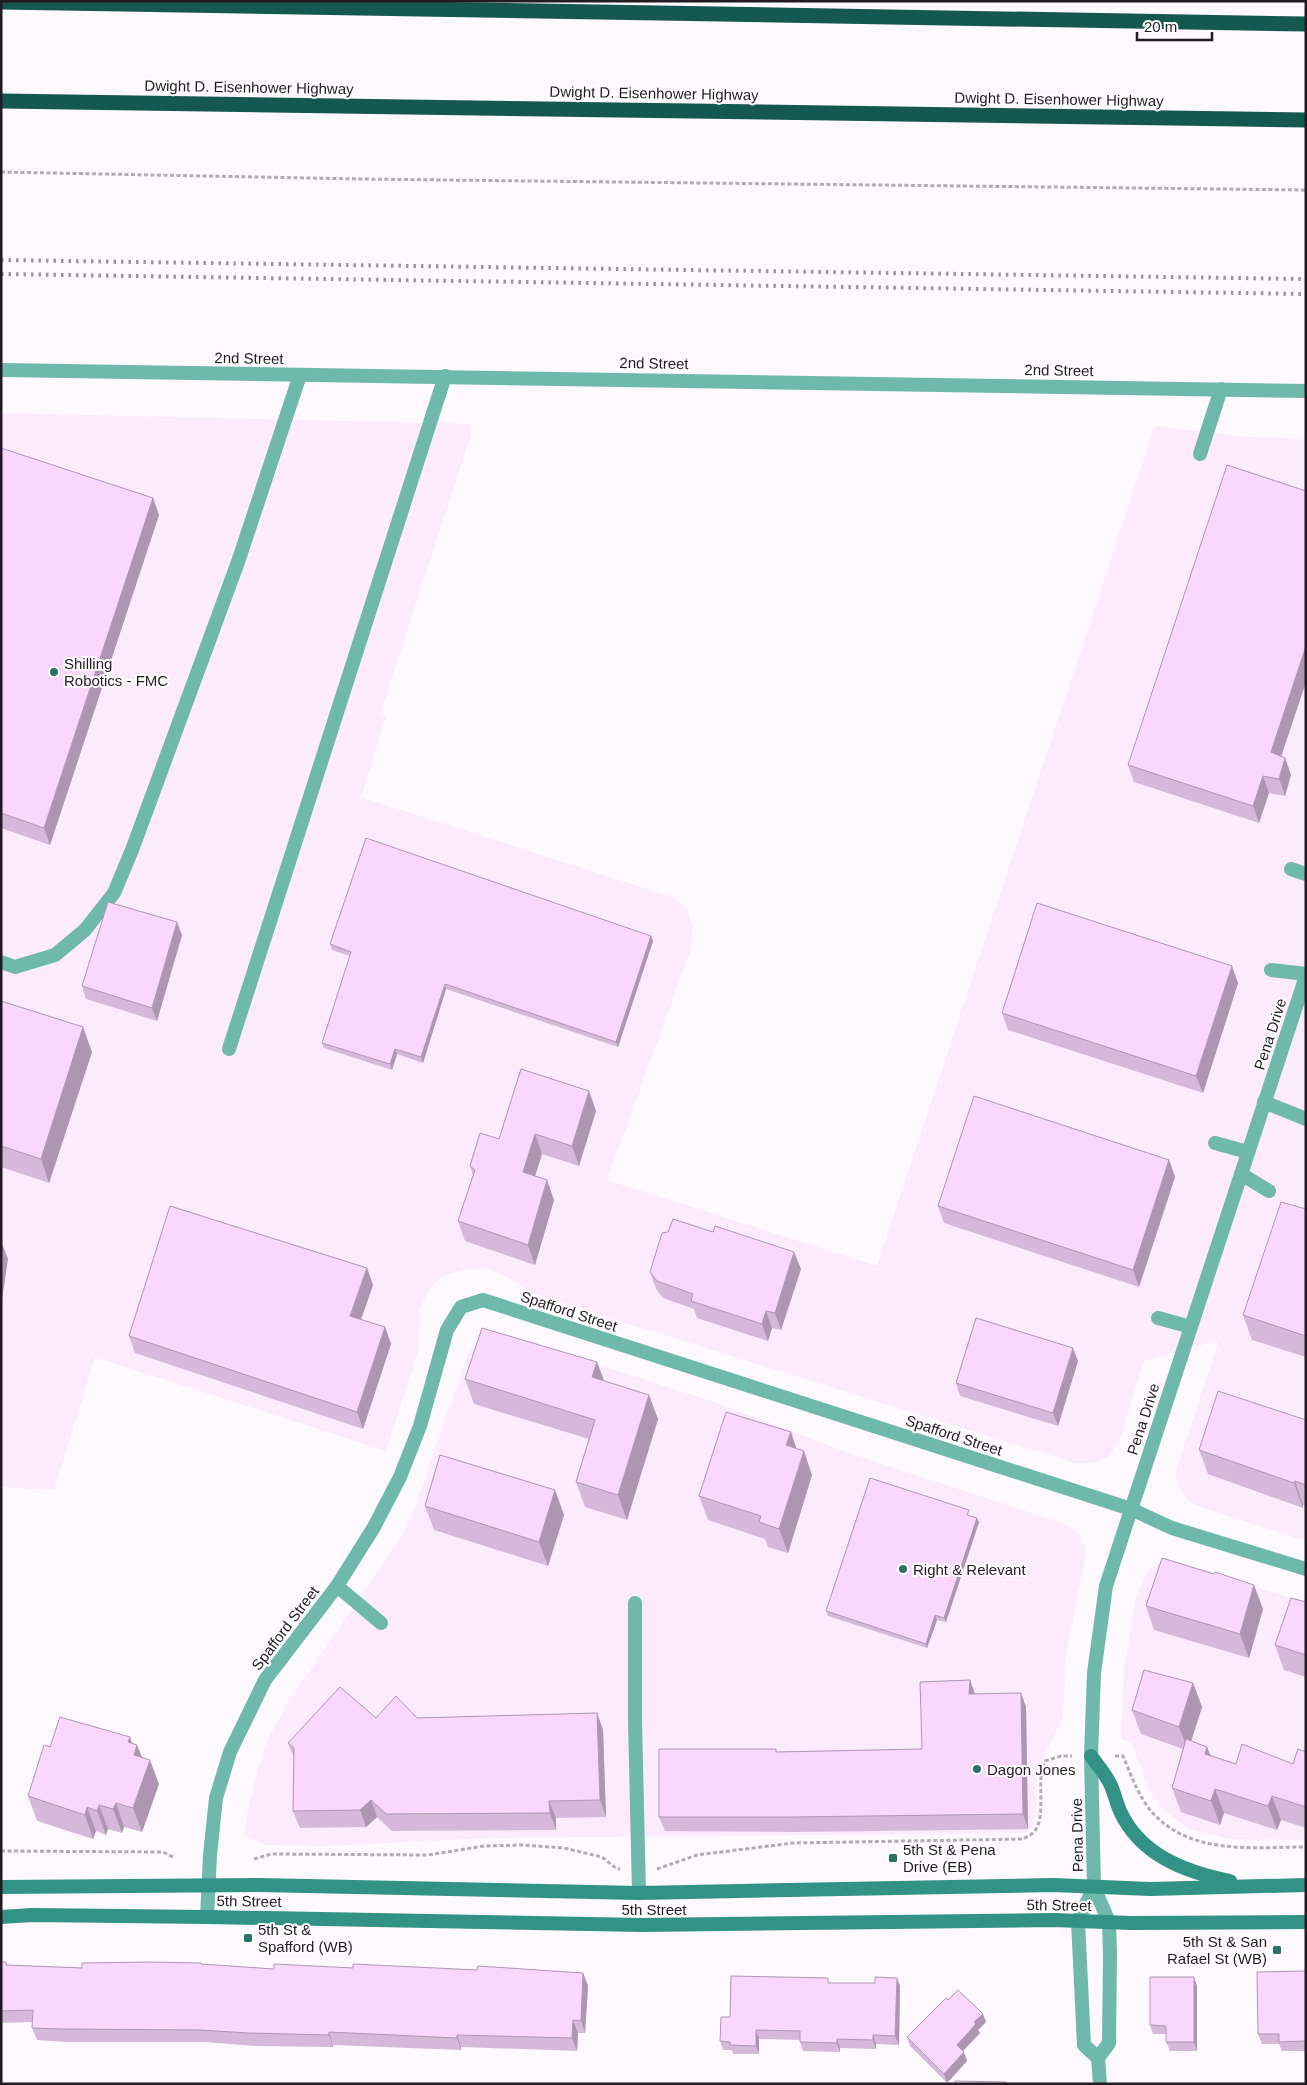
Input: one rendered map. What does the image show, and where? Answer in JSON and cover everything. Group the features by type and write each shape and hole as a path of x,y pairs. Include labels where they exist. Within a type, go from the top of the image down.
{"highway":[{"path":"1,2 1306,24"},
{"name":"Dwight D. Eisenhower Highway","path":"1,101 1306,120"}],"main road":[{"path":"1091,1756 1112,1786 1120,1811 1130,1829 1154,1853 1167,1862 1192,1872 1252,1886"},
{"name":"5th Street","path":"1,1887 208,1885 638,1893 1043,1886 1150,1888 1306,1886"},
{"name":"5th Street","path":"1,1917 32,1915 207,1917 642,1925 1078,1921 1306,1922"}],"street":[{"name":"2nd Street","path":"1,370 1306,391"},
{"path":"1,962 15,967 55,955 85,930 114,893 132,850 238,562 300,375"},
{"path":"229,1049 445,376"},
{"path":"1200,454 1221,389"},
{"path":"1290,869 1306,874"},
{"path":"1272,970 1306,975"},
{"name":"Pena Drive","path":"1094,1887 1091,1756 1094,1673 1106,1586 1306,975"},
{"path":"1264,1102 1306,1119"},
{"path":"1215,1143 1248,1152"},
{"path":"1241,1174 1269,1191"},
{"name":"Spafford Street","path":"207,1917 216,1798 230,1752 265,1680 337,1586 374,1527 400,1477 420,1426 447,1330 461,1307 483,1300 1131,1509 1172,1528 1306,1569"},
{"path":"1158,1318 1191,1327"},
{"path":"337,1586 381,1623"},
{"path":"635,1603 634,1722 638,1893"},
{"path":"1094,1887 1078,1921 1084,2045 1098,2058"},
{"path":"1094,1887 1109,1922 1109,2043 1098,2058 1100,2084"}],"path":[{"path":"1,172 1306,190"},
{"path":"254,1859 271,1854 428,1855 484,1846 523,1845 564,1848 602,1857 617,1869 638,1870 659,1869 697,1855 793,1843 1023,1839 1034,1833 1040,1821 1040,1770 1045,1761 1061,1756"},
{"path":"1123,1756 1136,1787 1151,1810 1167,1826 1184,1836 1207,1844 1225,1847 1306,1847"},
{"path":"1,1851 163,1852 176,1858"}],"shaded area":[{"path":"1,413 472,424 470,438 380,714 386,717 361,797 675,898 687,909 693,927 690,952 607,1180 877,1266 1155,426 1247,437 1306,439 1306,1541 1196,1505 1186,1498 1179,1487 1176,1478 1177,1468 1219,1340 1144,1361 1119,1442 1109,1457 1093,1463 1075,1463 578,1308 530,1292 508,1277 486,1268 462,1270 444,1276 429,1289 420,1309 418,1351 386,1451 95,1357 54,1490 1,1487"},
{"path":"501,1333 714,1402 849,1453 1068,1525 1078,1534 1084,1544 1086,1555 1066,1655 1063,1716 1037,1772 1035,1819 1031,1828 1025,1833 488,1838 323,1846 266,1845 244,1836 247,1813 259,1766 269,1737 291,1698 399,1540 417,1503 468,1353 476,1342 491,1334"},
{"path":"1169,1561 1180,1562 1306,1603 1306,1840 1229,1839 1188,1828 1162,1809 1148,1787 1132,1743 1121,1739 1124,1669 1136,1600 1146,1573 1152,1567"}],"building":[{"name":"Shilling Robotics - FMC","path":"1,448 153,498 44,828 1,813"},
{"path":"1227,465 1306,491 1306,646 1271,752 1285,758 1279,779 1263,776 1253,806 1128,765"},
{"path":"366,838 651,936 616,1042 445,984 421,1057 395,1049 390,1064 322,1043 351,952 330,944"},
{"path":"108,902 177,922 152,1008 82,986"},
{"path":"1037,903 1232,966 1196,1076 1002,1013"},
{"path":"1,1001 83,1027 41,1159 1,1146"},
{"path":"521,1069 589,1091 572,1146 535,1134 523,1172 547,1180 528,1245 458,1221 475,1170 470,1166 480,1133 499,1139"},
{"path":"974,1096 1169,1160 1133,1270 938,1206"},
{"path":"1281,1202 1306,1209 1306,1336 1243,1315"},
{"path":"170,1206 367,1268 350,1316 385,1327 357,1412 129,1336"},
{"path":"673,1219 713,1232 715,1226 794,1252 775,1313 766,1311 762,1324 691,1301 693,1294 657,1281 650,1272 662,1233 668,1232"},
{"path":"976,1318 1073,1348 1053,1413 956,1383"},
{"path":"482,1328 597,1362 592,1377 649,1395 618,1495 576,1482 595,1420 465,1379"},
{"path":"1218,1391 1306,1420 1306,1485 1295,1481 1294,1483 1199,1450"},
{"path":"726,1412 791,1432 786,1445 804,1451 779,1529 759,1522 761,1516 699,1496"},
{"path":"440,1455 555,1490 539,1542 425,1506"},
{"name":"Right & Relevant","path":"870,1478 969,1510 967,1515 977,1518 944,1618 935,1615 926,1644 826,1611"},
{"path":"1162,1558 1254,1585 1240,1634 1146,1606"},
{"path":"1291,1598 1306,1602 1306,1655 1275,1645"},
{"path":"1144,1670 1193,1683 1179,1727 1132,1710"},
{"path":"970,1680 969,1694 1021,1693 1023,1814 659,1817 659,1749 776,1749 776,1752 922,1749 920,1682"},
{"path":"340,1687 376,1718 396,1696 417,1718 597,1713 600,1800 549,1801 550,1813 386,1814 371,1800 360,1810 293,1811 294,1748 288,1743"},
{"path":"60,1717 130,1737 128,1742 137,1745 134,1755 150,1760 133,1808 116,1803 113,1809 99,1805 97,1811 87,1807 85,1815 28,1796 44,1745 50,1747"},
{"path":"1186,1739 1207,1747 1205,1754 1236,1764 1242,1744 1293,1764 1298,1749 1306,1752 1306,1807 1272,1796 1268,1806 1215,1789 1211,1801 1172,1788"},
{"path":"1,1962 6,1962 6,1965 82,1968 82,1963 148,1962 201,1963 274,1969 274,1964 353,1968 353,1964 477,1970 478,1966 583,1973 581,2021 573,2020 572,2038 457,2035 457,2038 329,2032 329,2035 200,2030 32,2028 33,2010 1,2011"},
{"path":"1306,1971 1306,2041 1279,2042 1279,2034 1258,2034 1257,1972"},
{"path":"731,1976 828,1978 828,1983 875,1983 875,1977 897,1978 895,2036 873,2035 873,2040 837,2039 837,2043 800,2042 800,2031 756,2030 756,2046 730,2045 730,2042 720,2041 721,2017 730,2017"},
{"path":"1150,1977 1194,1977 1194,2042 1166,2042 1166,2026 1150,2025"},
{"path":"958,1990 983,2014 974,2022 976,2024 957,2045 964,2052 944,2074 907,2037 946,1998 948,2000"},
{"path":"955,2081 1006,2082 1006,2084 955,2084"}],"railway":[{"path":"1,260 1306,279"},
{"path":"1,274 1306,294"}],"place":[{"name":"Shilling Robotics - FMC","path":"54,672"},
{"name":"Right & Relevant","path":"903,1569"},
{"name":"Dagon Jones","path":"977,1769"},
{"name":"5th St & Pena Drive (EB)","path":"893,1858"},
{"name":"5th St & Spafford (WB)","path":"248,1938"},
{"name":"5th St & San Rafael St (WB)","path":"1277,1950"}]}
